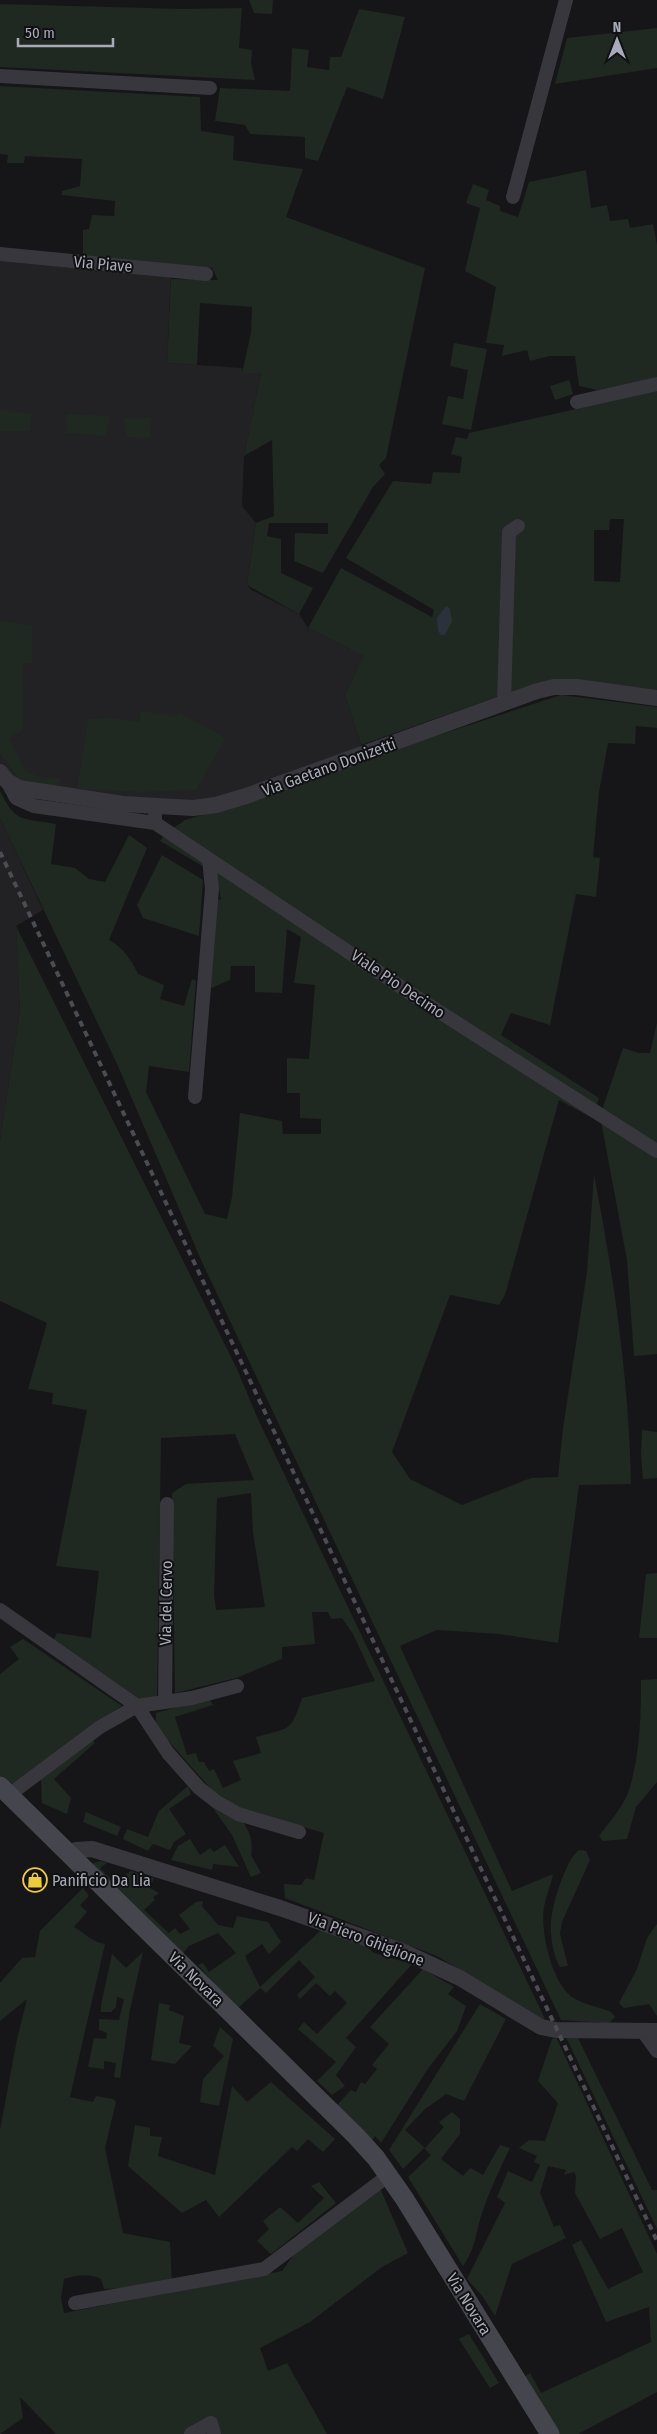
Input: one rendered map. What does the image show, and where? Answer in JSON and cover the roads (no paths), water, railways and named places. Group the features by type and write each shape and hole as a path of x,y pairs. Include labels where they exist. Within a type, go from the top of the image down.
{"main road":[{"name":"Via Novara","path":"5,1790 356,2136 389,2175 545,2432"}],"street":[{"path":"513,197 566,0"},
{"path":"0,76 210,88"},
{"name":"Via Piave","path":"0,254 206,274"},
{"path":"577,402 657,384"},
{"path":"504,702 509,532 518,526"},
{"name":"Via Gaetano Donizetti","path":"3,776 19,788 34,792 155,815 216,805 246,796 504,702 554,687 596,689 657,698"},
{"name":"Viale Pio Decimo","path":"155,815 209,859 413,995 657,1151"},
{"path":"195,1097 212,889 209,859"},
{"name":"Via del Cervo","path":"165,1702 167,1504"},
{"path":"0,1610 137,1706 168,1753 200,1788 217,1802 238,1814 300,1832"},
{"path":"5,1790 100,1727 137,1706 165,1702 237,1686"},
{"name":"Via Piero Ghiglione","path":"69,1854 76,1850 92,1849 280,1908 367,1938 432,1964 541,2027 649,2030"},
{"path":"649,2030 657,2051"},
{"path":"75,2302 264,2269 389,2175"},
{"path":"191,2434 211,2423 214,2434"}],"railway":[{"path":"0,852 657,2241"}],"place":[{"name":"Panificio Da Lia","path":"35,1880"}]}
